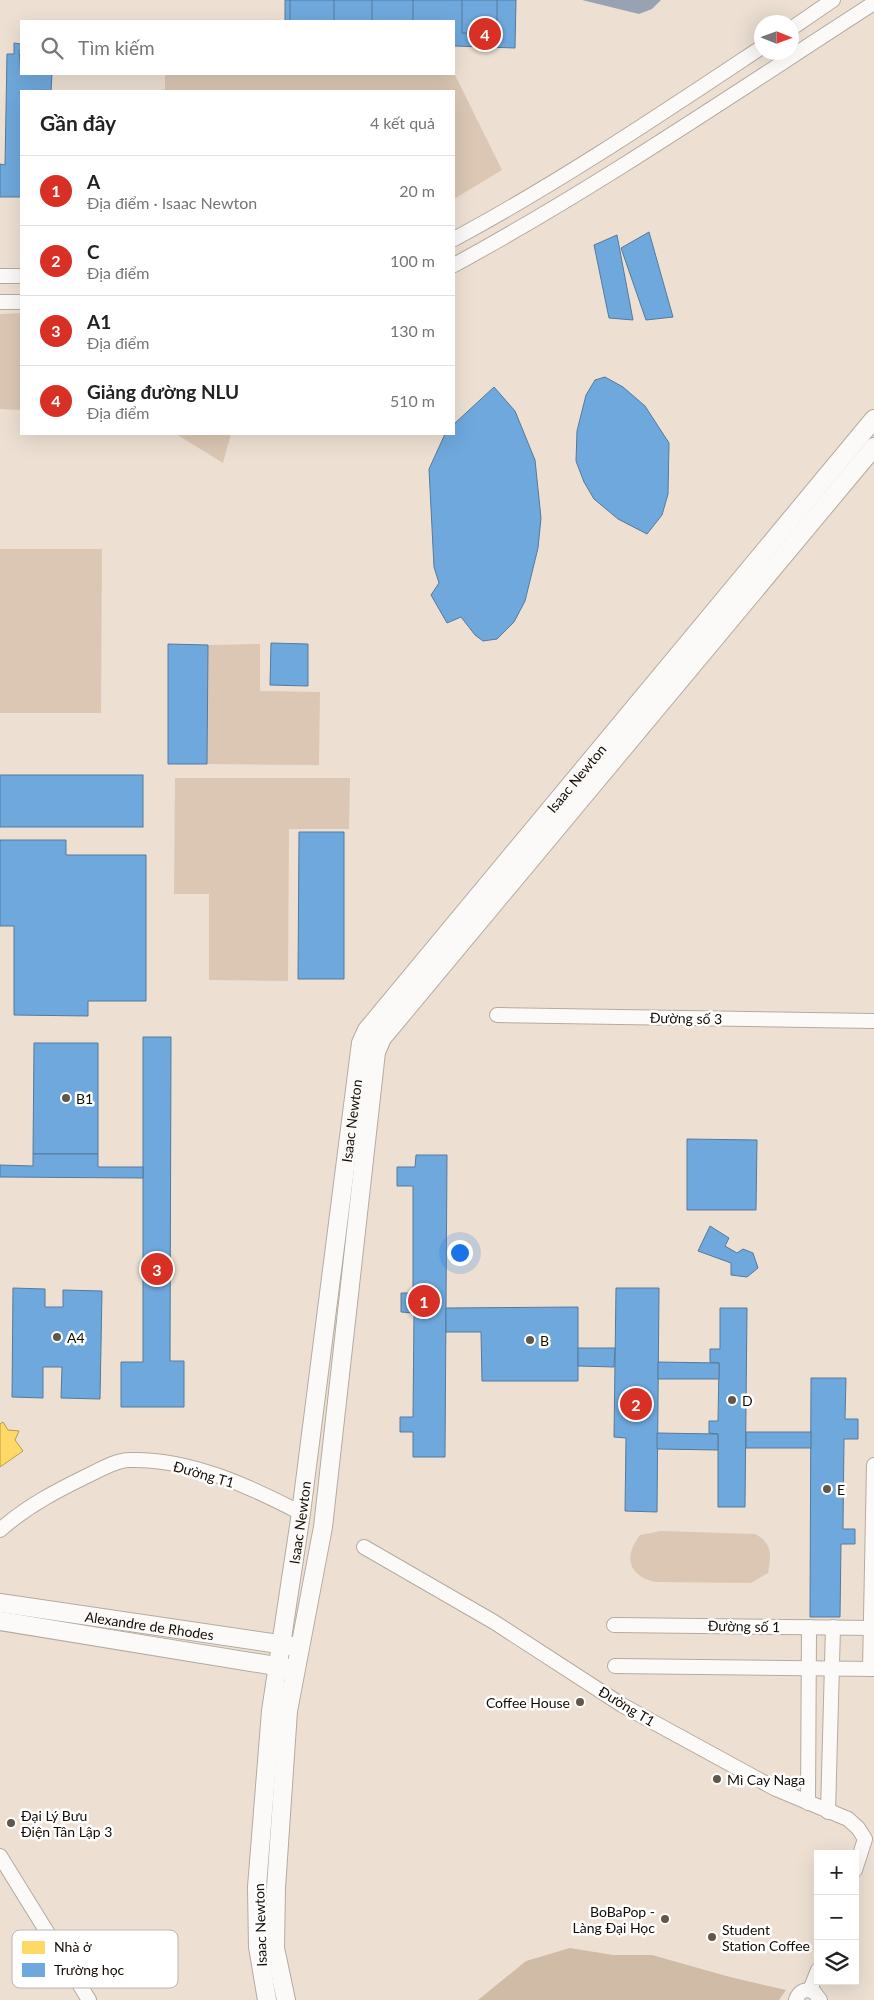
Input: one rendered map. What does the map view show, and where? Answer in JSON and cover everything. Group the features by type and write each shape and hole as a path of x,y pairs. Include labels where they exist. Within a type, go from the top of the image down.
{"street":[{"path":"799,23 833,0"},
{"path":"455,264 504,238 688,124 874,3"},
{"path":"455,238 493,218 619,140 754,52"},
{"path":"0,276 20,276"},
{"path":"0,302 20,302"},
{"name":"Isaac Newton","path":"267,2000 258,1948 257,1887 271,1711 301,1513 360,1053 367,1030 874,419"},
{"name":"Isaac Newton","path":"286,2000 275,1948 276,1888 288,1711 323,1527 376,1052 382,1038 874,447"},
{"name":"Đường số 3","path":"497,1014 874,1021"},
{"name":"Đường T1","path":"0,1530 49,1494 103,1468 127,1460 184,1465 256,1489 301,1513"},
{"path":"615,1666 872,1669 874,1465"},
{"path":"301,1513 323,1527"},
{"name":"Đường T1","path":"364,1547 494,1622 622,1705 774,1788 848,1819 858,1828 865,1839 859,1858"},
{"name":"Alexandre de Rhodes","path":"0,1603 300,1647"},
{"name":"Alexandre de Rhodes","path":"0,1620 296,1669"},
{"name":"Đường số 1","path":"614,1625 872,1628"},
{"path":"808,1803 809,1627"},
{"path":"828,1812 833,1627"},
{"path":"0,1856 46,1930"},
{"path":"82,1988 89,2000"},
{"path":"796,2000 799,1993 815,1995"}],"shaded area":[{"path":"165,75 455,75 502,170 455,198 455,90 165,90"},
{"path":"20,313 20,410 0,409 0,314"},
{"path":"178,435 231,435 223,463"},
{"path":"0,549 102,549 101,713 0,713"},
{"path":"260,644 260,691 320,692 319,765 207,764 208,645"},
{"path":"175,778 350,778 349,829 289,829 288,981 209,980 209,894 174,894"},
{"path":"661,1531 755,1534 765,1541 768,1546 770,1561 768,1573 751,1583 655,1582 646,1579 634,1570 631,1564 632,1550 640,1535"},
{"path":"570,1948 613,1955 652,1955 730,1977 786,1990 779,2000 478,2000 526,1961"}],"water":[{"path":"582,0 661,0 652,9 639,14"}],"building: Nhà ở":[{"path":"3,1422 8,1430 19,1431 15,1440 23,1451 0,1467 0,1424"}],"building: Trường học":[{"path":"285,0 516,0 515,48 455,46 455,20 285,20"},
{"path":"290,0 334,0 334,20 290,20"},
{"path":"372,0 413,0 413,20 372,20"},
{"path":"462,0 497,0 497,34 462,33"},
{"path":"14,43 20,44 20,75 52,75 51,90 20,90 20,197 0,197 0,164 5,165 7,54 14,54"},
{"path":"649,232 673,317 646,320 621,248"},
{"path":"617,235 633,320 609,318 594,245"},
{"path":"605,377 623,387 645,406 669,443 668,494 662,515 647,534 618,519 594,499 584,482 576,461 577,431 586,395 595,380"},
{"path":"494,387 515,411 535,460 541,518 538,548 525,601 514,622 497,639 483,641 475,635 461,617 447,623 431,595 439,583 434,567 429,469 445,435 455,435 455,423"},
{"path":"271,643 308,644 308,686 270,685"},
{"path":"168,644 208,645 207,764 168,764"},
{"path":"0,775 143,775 143,827 0,827"},
{"path":"299,832 344,832 344,979 298,979"},
{"path":"0,840 66,840 66,855 146,855 146,1001 88,1001 88,1016 14,1015 14,926 0,926"},
{"path":"143,1037 171,1037 170,1361 184,1361 184,1407 121,1407 121,1362 143,1362"},
{"name":"B1","path":"34,1043 98,1043 98,1154 33,1154"},
{"path":"687,1139 757,1140 756,1210 687,1210"},
{"path":"33,1154 98,1154 98,1167 143,1167 143,1178 0,1177 0,1165 33,1166"},
{"path":"416,1155 447,1155 445,1457 413,1457 413,1432 400,1432 400,1417 413,1417 414,1313 401,1312 401,1293 413,1293 413,1186 397,1186 397,1167 415,1167"},
{"path":"710,1226 729,1238 725,1246 737,1253 743,1249 753,1253 758,1268 747,1277 731,1275 731,1263 698,1251"},
{"name":"A4","path":"13,1288 45,1289 45,1307 63,1307 63,1290 102,1291 100,1399 61,1398 62,1367 43,1367 43,1398 12,1397"},
{"path":"616,1288 659,1288 657,1512 625,1511 626,1438 614,1437"},
{"name":"B","path":"578,1307 578,1381 482,1381 481,1332 446,1332 446,1308"},
{"name":"D","path":"720,1308 747,1308 745,1507 718,1507 718,1434 709,1433 709,1421 718,1421 719,1363 710,1362 710,1349 720,1349"},
{"path":"578,1348 615,1348 614,1367 578,1366"},
{"path":"658,1362 719,1363 719,1379 658,1379"},
{"name":"E","path":"811,1378 846,1378 845,1419 858,1419 858,1439 844,1439 843,1529 855,1529 855,1544 841,1544 840,1617 810,1617"},
{"path":"746,1432 811,1432 811,1448 746,1448"},
{"path":"657,1433 718,1434 718,1450 657,1449"}],"place":[{"name":"Giảng đường NLU","path":"485,34"},
{"name":"B1","path":"66,1098"},
{"name":"A1","path":"157,1269"},
{"name":"A","path":"424,1301"},
{"name":"A4","path":"57,1337"},
{"name":"B","path":"530,1340"},
{"name":"D","path":"732,1400"},
{"name":"C","path":"636,1404"},
{"name":"E","path":"827,1489"},
{"name":"Coffee House","path":"580,1702"},
{"name":"Mì Cay Naga","path":"717,1779"},
{"name":"Đại Lý Bưu Điện Tân Lập 3","path":"11,1823"},
{"name":"BoBaPop - Làng Đại Học","path":"665,1919"},
{"name":"Student Station Coffee","path":"712,1937"}]}
